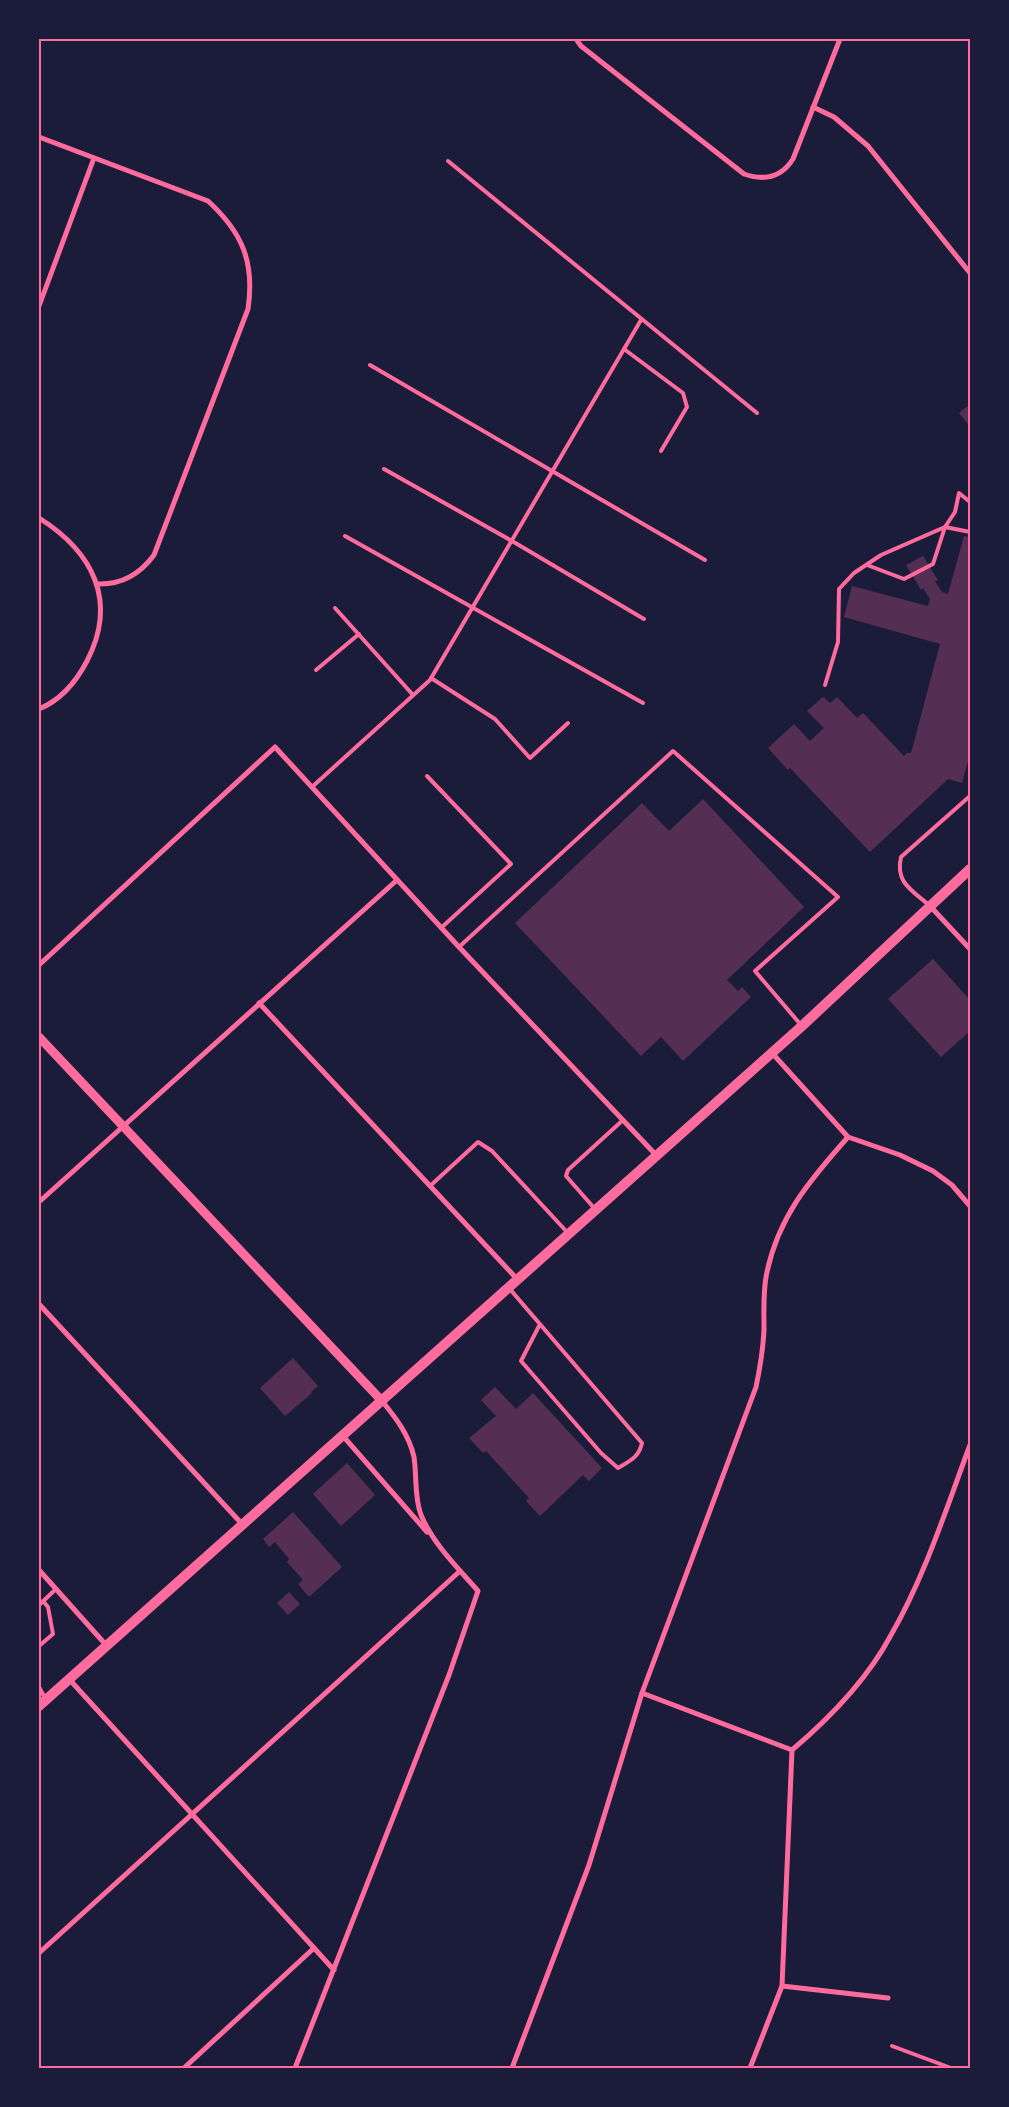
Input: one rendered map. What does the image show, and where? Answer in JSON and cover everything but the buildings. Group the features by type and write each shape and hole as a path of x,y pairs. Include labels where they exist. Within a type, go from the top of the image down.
{"main road":[{"path":"42,1703 772,1053 970,869"}],"street":[{"path":"576,39 582,46 744,174 755,178 769,178 780,174 793,159 840,39"},
{"path":"814,107 834,118 868,146 970,273"},
{"path":"39,137 208,201 224,216 236,232 245,250 250,270 251,290 248,309 154,555 146,566 134,576 121,582 97,584"},
{"path":"39,306 94,158"},
{"path":"39,518 77,550 90,566 97,584 102,611 99,632 92,650 70,686 58,698 39,709"},
{"path":"39,965 275,747 441,928 656,1155"},
{"path":"39,1202 397,880"},
{"path":"930,906 970,949"},
{"path":"259,1003 518,1280"},
{"path":"39,1037 382,1401 400,1423 409,1440 414,1458 418,1503 434,1540"},
{"path":"772,1053 848,1137 900,1155 933,1171 952,1185 970,1206"},
{"path":"512,2068 589,1865 642,1693 756,1387 762,1359 766,1277 774,1248 785,1219 800,1193 848,1137"},
{"path":"39,1304 242,1524"},
{"path":"295,2068 449,1675 478,1592 343,1436"},
{"path":"750,2068 782,1986 792,1750 845,1699 868,1672 891,1637 910,1599 970,1445"},
{"path":"39,1570 106,1645"},
{"path":"39,1953 460,1571"},
{"path":"69,1679 334,1970"},
{"path":"642,1693 792,1750"},
{"path":"184,2068 314,1948"},
{"path":"782,1986 888,1998"}],"lane":[{"path":"219,39 227,39"},
{"path":"448,161 757,413"},
{"path":"312,787 431,678 641,320"},
{"path":"624,349 684,393 687,407 661,451"},
{"path":"370,365 705,560"},
{"path":"384,469 512,540 644,619"},
{"path":"866,565 904,579 933,564 945,527 955,512 959,493 970,502"},
{"path":"825,685 838,642 839,589 854,574 881,555 945,527 970,532"},
{"path":"345,536 474,606 643,703"},
{"path":"335,608 413,695"},
{"path":"316,670 358,634"},
{"path":"431,678 495,719 530,758 568,724"},
{"path":"459,947 673,751 838,897 755,971 802,1026"},
{"path":"427,776 511,864 441,928"},
{"path":"930,906 902,881 898,868 900,857 970,796"},
{"path":"596,1210 566,1176 568,1170 623,1120"},
{"path":"430,1186 478,1142 492,1151 569,1234"},
{"path":"508,1288 538,1326 642,1443 640,1452 632,1460 618,1468 600,1453 521,1361 538,1326"},
{"path":"39,1605 56,1589"},
{"path":"39,1646 53,1634 48,1607 43,1601"},
{"path":"39,1687 42,1703"},
{"path":"892,2046 951,2068"}]}
